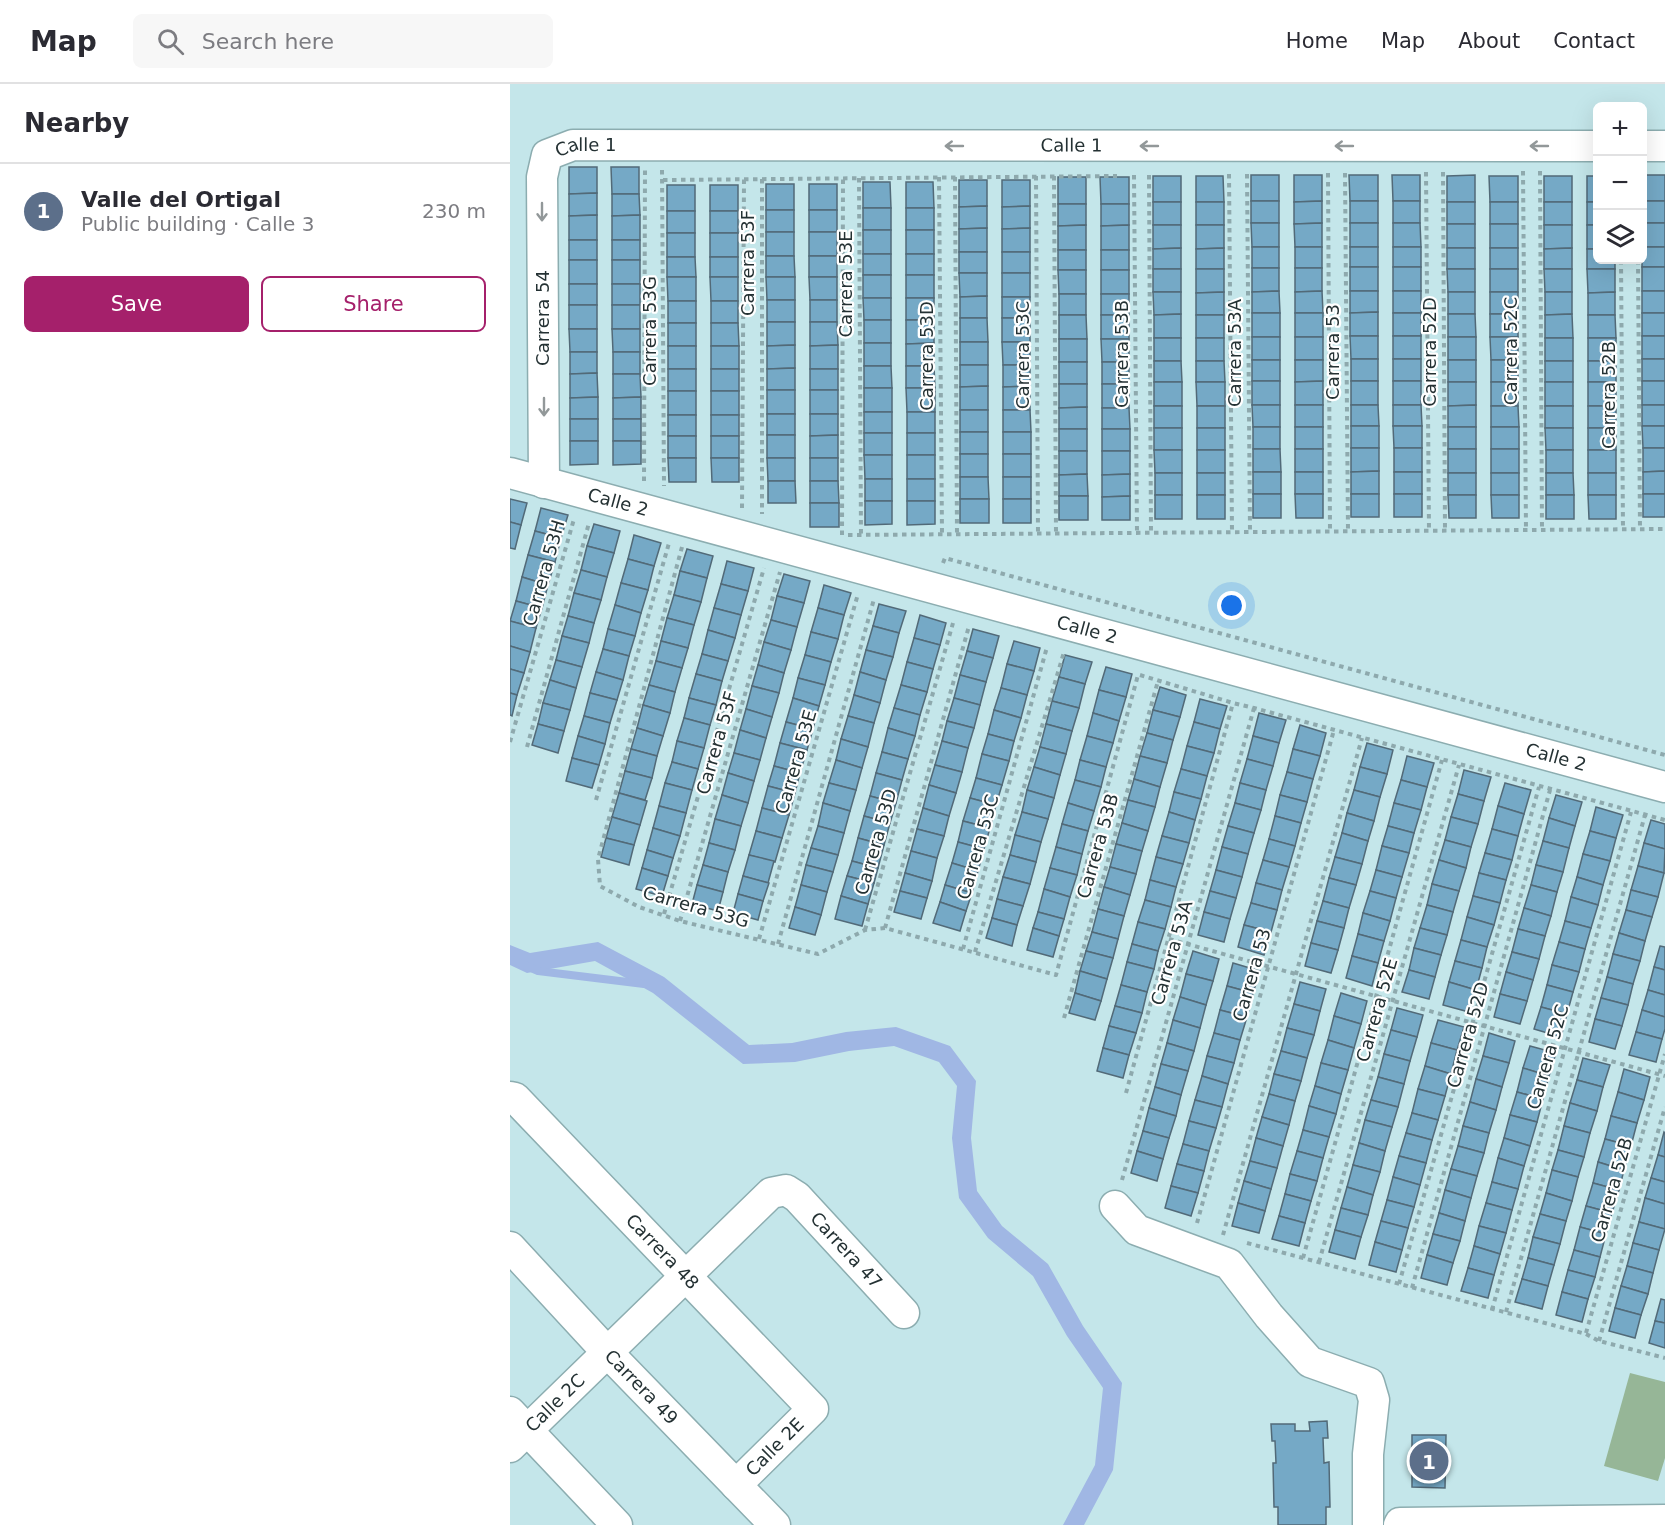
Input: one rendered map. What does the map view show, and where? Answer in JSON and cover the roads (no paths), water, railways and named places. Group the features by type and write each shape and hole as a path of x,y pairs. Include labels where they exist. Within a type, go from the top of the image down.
{"street":[{"name":"Calle 1","path":"547,154 573,145 1593,146"},
{"path":"1647,146 1665,146"},
{"name":"Carrera 54","path":"544,483 542,177 547,154"},
{"name":"Calle 2","path":"510,473 1665,787"},
{"name":"Carrera 48","path":"510,1097 515,1098 813,1409"},
{"name":"Calle 2C","path":"516,1430 608,1353 771,1193 786,1190"},
{"name":"Carrera 47","path":"786,1190 797,1197 904,1313"},
{"path":"1115,1206 1137,1230 1229,1263 1269,1316 1310,1362 1369,1383 1374,1400 1368,1454 1368,1525"},
{"name":"Carrera 49","path":"510,1247 608,1353 775,1525"},
{"name":"Calle 2E","path":"736,1485 813,1409"},
{"path":"516,1430 617,1525"},
{"path":"1399,1525 1400,1523 1665,1521"}],"water":[{"path":"598,942 664,977 749,1045 792,1043 846,1032 896,1027 950,1046 976,1081 971,1138 977,1191 1002,1226 1048,1264 1083,1326 1122,1383 1113,1470 1084,1525 1063,1525 1095,1465 1103,1388 1067,1336 1033,1276 988,1238 959,1198 952,1138 957,1086 939,1062 894,1046 849,1051 795,1062 743,1064 653,993 595,961 527,973 510,965 510,945 530,953"}],"waterway":[{"path":"510,959 538,971 644,984"}],"place":[{"name":"Valle del Ortigal","path":"1429,1461"}]}
